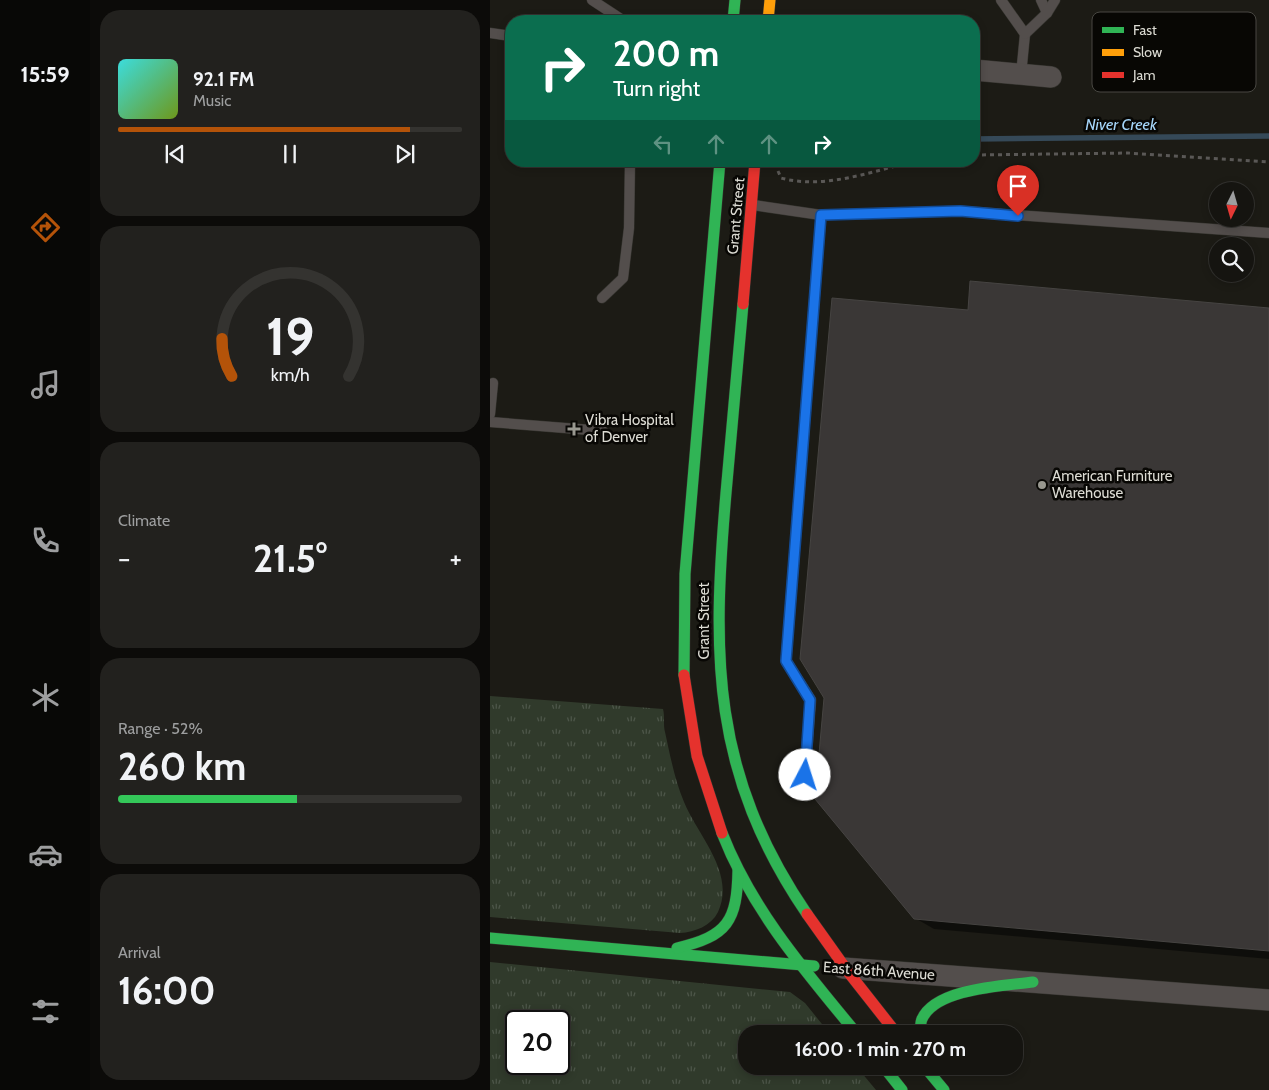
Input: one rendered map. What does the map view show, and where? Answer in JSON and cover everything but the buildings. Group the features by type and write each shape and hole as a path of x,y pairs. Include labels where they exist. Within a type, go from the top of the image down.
{"street":[{"path":"734,15 735,0"},
{"path":"769,15 770,0"},
{"path":"980,71 1051,77"},
{"name":"Grant Street","path":"719,167 685,574 682,629 686,700 698,759 725,844 767,921 850,1025"},
{"name":"Grant Street","path":"755,167 719,579 717,628 720,677 737,770 759,827 788,885 843,968 890,1025"},
{"path":"741,179 752,205"},
{"path":"658,952 700,943 712,938 729,924 736,911 738,868"},
{"name":"East 86th Avenue","path":"490,938 802,966 1269,1000"},
{"path":"921,1025 922,1018 930,1008 943,998 1033,982"},
{"path":"890,1075 902,1090"},
{"path":"932,1075 944,1090"},
{"path":"937,1075 944,1090"}],"lane":[{"path":"592,0 615,15"},
{"path":"1001,0 1025,34"},
{"path":"1041,0 1047,13"},
{"path":"1021,75 1025,34 1047,13 1055,0"},
{"path":"490,33 505,35"},
{"path":"602,298 623,278 629,228 630,167"},
{"path":"752,205 821,215 960,211 1269,233"},
{"path":"805,775 810,700 786,661 821,215"},
{"path":"490,414 493,384"},
{"path":"490,422 603,431"}],"path":[{"path":"980,155 1128,153 1269,162"},
{"path":"776,167 781,178 794,182 833,180 889,167"}],"green space":[{"path":"490,696 663,709 664,729 681,794 690,815 713,855 722,883 722,897 718,912 707,925 697,930 680,933 490,917"},
{"path":"490,962 790,992 805,1003 823,1025 738,1025 738,1075 864,1075 876,1090 490,1090"}],"waterway":[{"name":"Niver Creek","path":"980,139 1269,136"}],"traffic: fast":[{"path":"734,15 735,0"},
{"path":"684,675 685,574 719,167"},
{"path":"743,304 726,493 719,607 720,660 725,711 735,762 752,812 775,862 807,914"},
{"path":"722,833 734,861 764,914 799,963 850,1025"},
{"path":"677,948 708,938 726,924 732,914 735,902 738,870"},
{"path":"490,938 814,966"},
{"path":"921,1025 922,1019 930,1009 941,1001 956,995 989,987 1033,982"},
{"path":"890,1075 902,1090"},
{"path":"932,1075 944,1090"}],"traffic: slow":[{"path":"769,15 770,0"}],"traffic: jam":[{"path":"743,304 754,167"},
{"path":"684,675 697,756 722,833"},
{"path":"807,914 849,973 890,1025"}],"place":[{"name":"Vibra Hospital of Denver","path":"574,429"},
{"name":"American Furniture Warehouse","path":"1042,485"}],"route":[{"path":"805,775 810,700 786,661 821,215 960,211 1018,216"}]}
